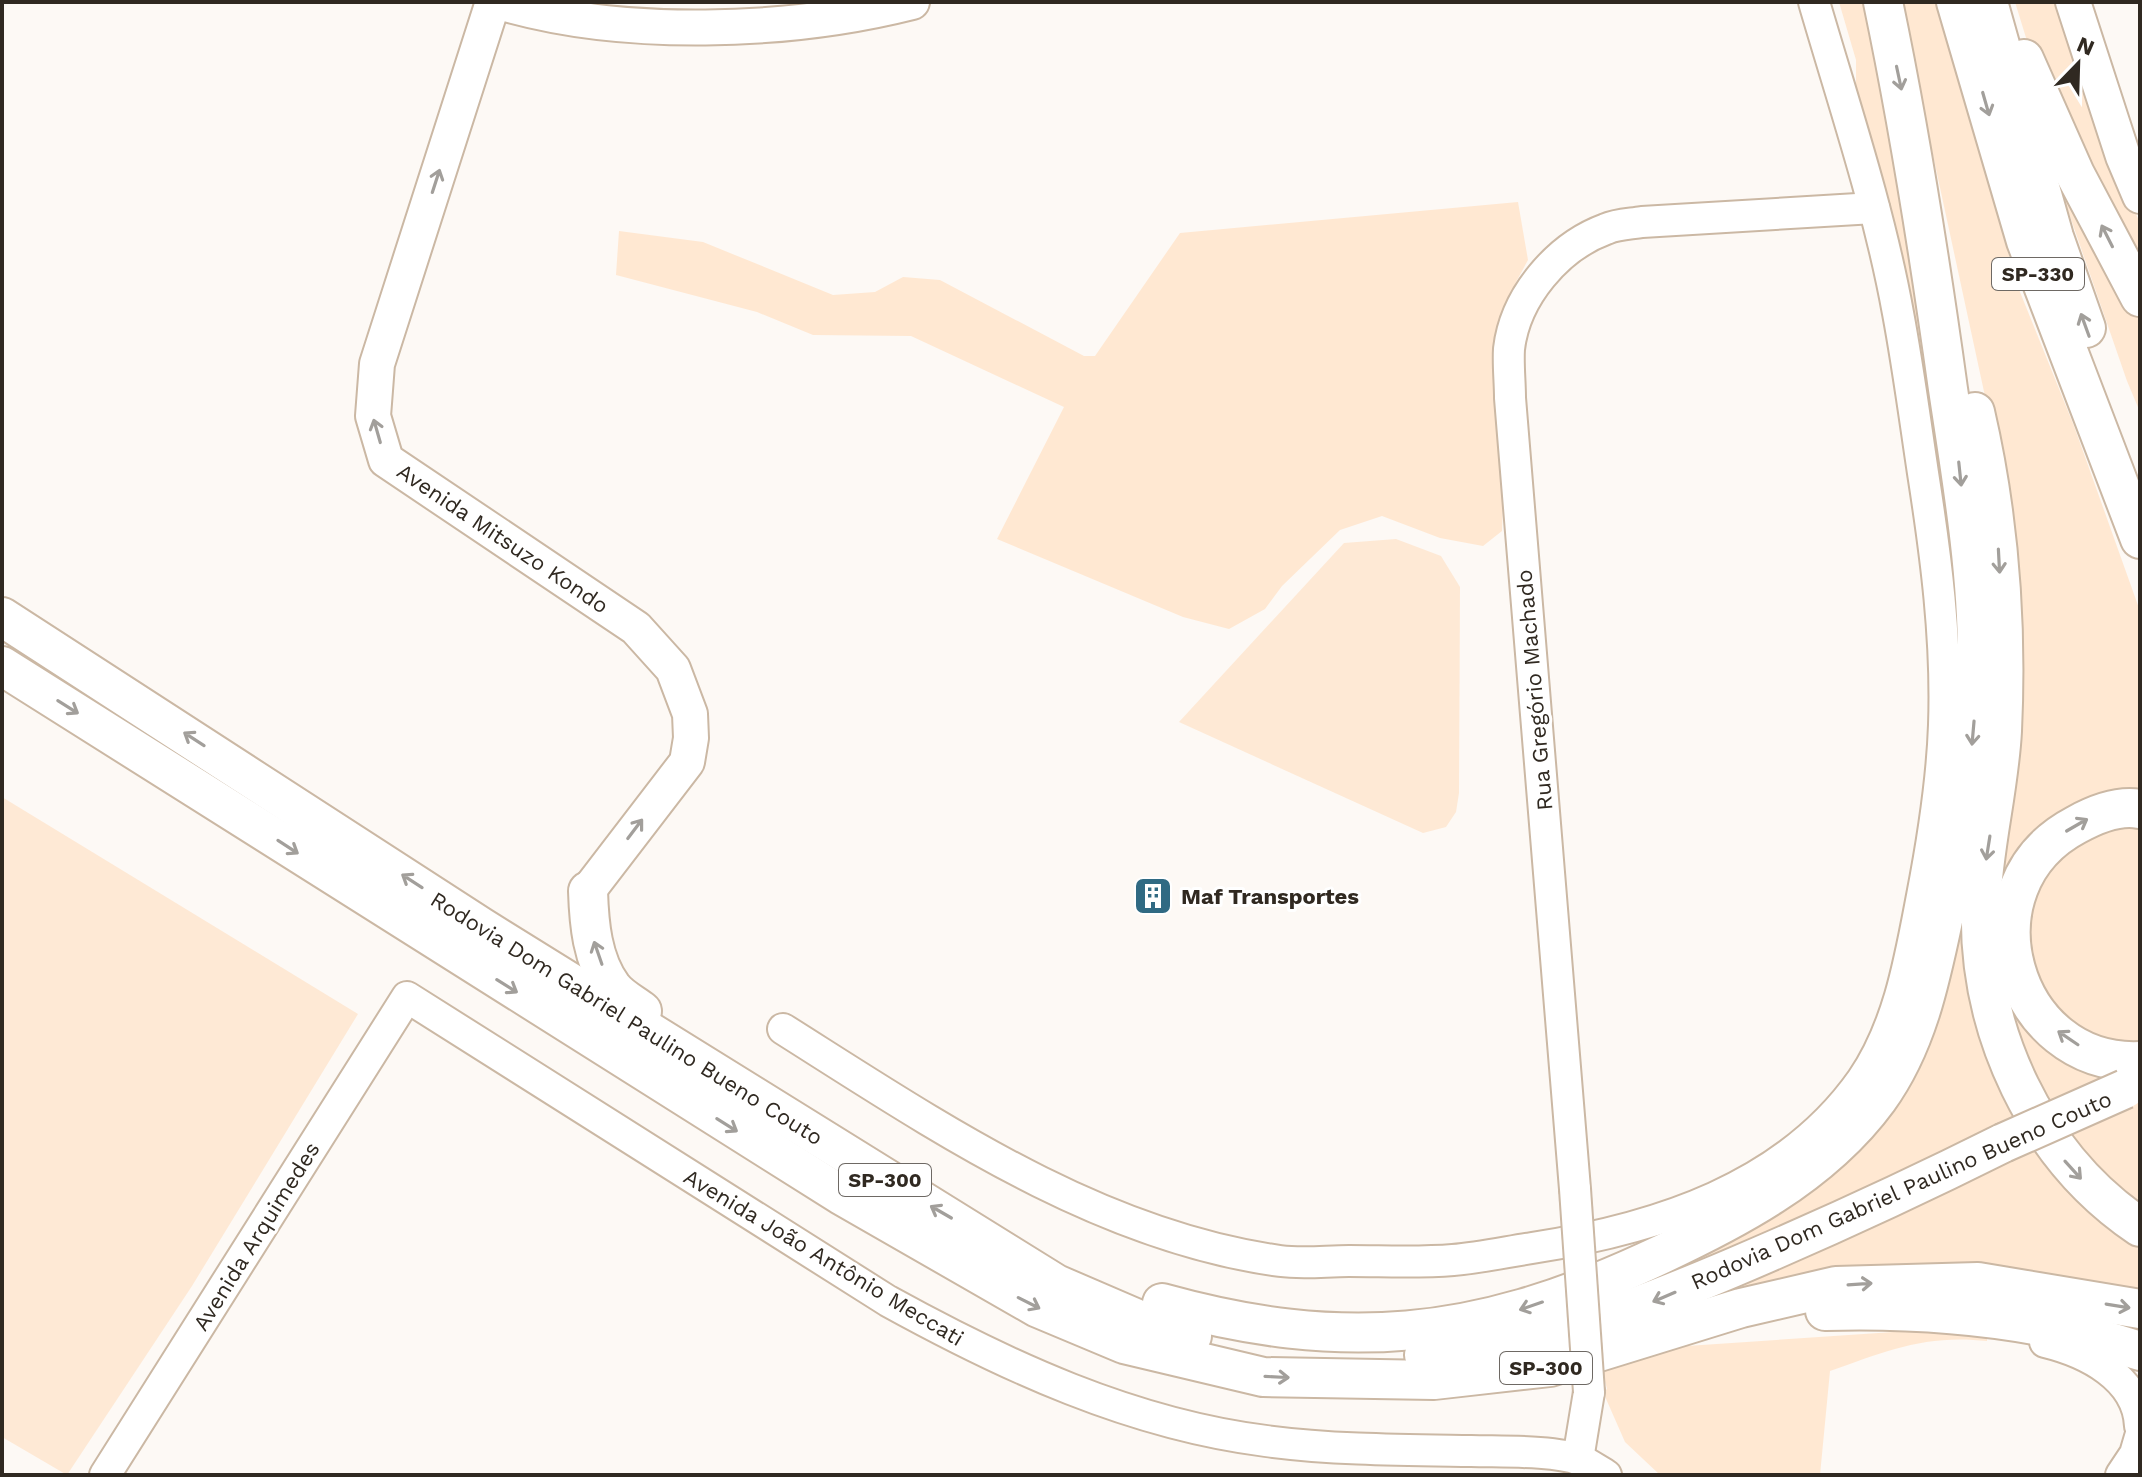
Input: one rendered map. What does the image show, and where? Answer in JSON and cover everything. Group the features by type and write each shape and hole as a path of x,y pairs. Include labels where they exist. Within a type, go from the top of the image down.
{"highway":[{"path":"1883,2 1981,440 1998,551 2002,728 1998,786 1981,904 1985,967 1999,1039 2054,1147 2076,1175 2140,1227"},
{"name":"SP-330","path":"1956,2 2026,241 2140,539"},
{"name":"SP-330","path":"1988,2 2054,237 2140,478"},
{"path":"2001,2 2075,174 2140,297"},
{"path":"986,1238 1064,1270 1225,1320 1356,1334 1433,1330 1520,1310 1605,1280 1679,1246 1792,1181 1850,1132 1900,1062 1916,1027 1931,979 1962,821 1974,726 1977,651 1969,559 1915,156"},
{"path":"2,609 67,657"},
{"name":"Rodovia Dom Gabriel Paulino Bueno Couto","path":"2,617 481,927 1056,1284 1135,1318 1203,1339 1272,1351 1349,1358 1439,1355 1543,1337 1651,1302 1865,1211 2135,1077"},
{"name":"Rodovia Dom Gabriel Paulino Bueno Couto","path":"2,666 751,1139 947,1259 1038,1308 1124,1344 1263,1377 1350,1381 1434,1380 1550,1367 1784,1296 1836,1286 1978,1282 2140,1309"},
{"path":"2135,1077 2115,1060 2066,1039 2041,1016 2026,995 2009,948 2010,918 2018,888 2030,866 2047,847 2089,818 2140,809"},
{"path":"588,891 589,920 597,955 613,989 755,1099"},
{"path":"1633,1342 1810,1311 1923,1310 1990,1317 2067,1331 2140,1351"}],"main road":[{"path":"496,2 537,13 643,24 747,26 850,18 912,2"},
{"name":"Avenida Mitsuzo Kondo","path":"496,2 377,364 373,416 386,460 636,628 673,669 690,714 691,738 687,762 588,891"},
{"path":"783,1029 938,1127 1056,1188 1170,1235 1228,1252 1287,1262 1453,1260 1569,1242 1696,1208 1775,1164 1823,1124 1859,1083 1878,1053 1906,983 1937,814 1944,725 1944,639 1898,310 1874,208 1814,2"},
{"path":"2073,2 2123,156 2140,196"},
{"name":"Rua Gregório Machado","path":"1578,1459 1589,1392 1510,398 1509,348 1518,316 1532,289 1552,265 1575,245 1606,228 1642,222 1874,208"},
{"name":"Avenida João Antônio Meccati","path":"407,997 888,1301 970,1346 1076,1391 1160,1420 1266,1441 1389,1450 1511,1452 1578,1459 1606,1475"},
{"name":"Avenida Arquimedes","path":"105,1475 407,997"},
{"path":"1923,1310 2062,1346 2091,1358 2124,1386 2134,1401 2140,1426"},
{"path":"2121,1475 2135,1454 2140,1437"}],"shaded area":[{"path":"1839,2 1875,2 1966,631 1955,668 1944,497 1891,212 1856,91 1856,60"},
{"path":"1900,2 1941,2 2016,282 2074,426 2140,611 2140,796 2048,825 2007,976 2137,1070 2041,1112 2003,1018 1994,438"},
{"path":"2015,2 2060,2 2113,163 2140,223 2140,278 2031,54"},
{"path":"2055,173 2140,312 2140,412 2127,381"},
{"path":"1518,202 1528,260 1516,282 1493,348 1505,446 1502,531 1483,546 1440,538 1382,516 1340,530 1282,586 1265,609 1229,629 1183,617 997,539 1064,407 911,336 813,335 757,312 616,275 619,231 703,242 833,295 875,292 903,277 940,280 1084,356 1095,356 1180,233"},
{"path":"1396,539 1441,556 1460,587 1459,793 1456,812 1446,827 1423,833 1179,722 1344,543"},
{"path":"2,797 358,1014 192,1286 67,1475 2,1437"},
{"path":"2140,822 2140,1051 2089,1042 2032,992 2027,892 2079,835"},
{"path":"1964,876 2022,1118 1668,1277 1596,1302 1814,1175"},
{"path":"2140,1098 2140,1216 2059,1138 2092,1125 2091,1120"},
{"path":"2043,1144 2140,1236 2140,1293 1695,1301"},
{"path":"1923,1330 1987,1334 1987,1341 1925,1342 1830,1371 1820,1475 1660,1475 1625,1442 1603,1392 1607,1389 1602,1370 1687,1346"}],"place":[{"name":"Maf Transportes","path":"1153,896"}]}
